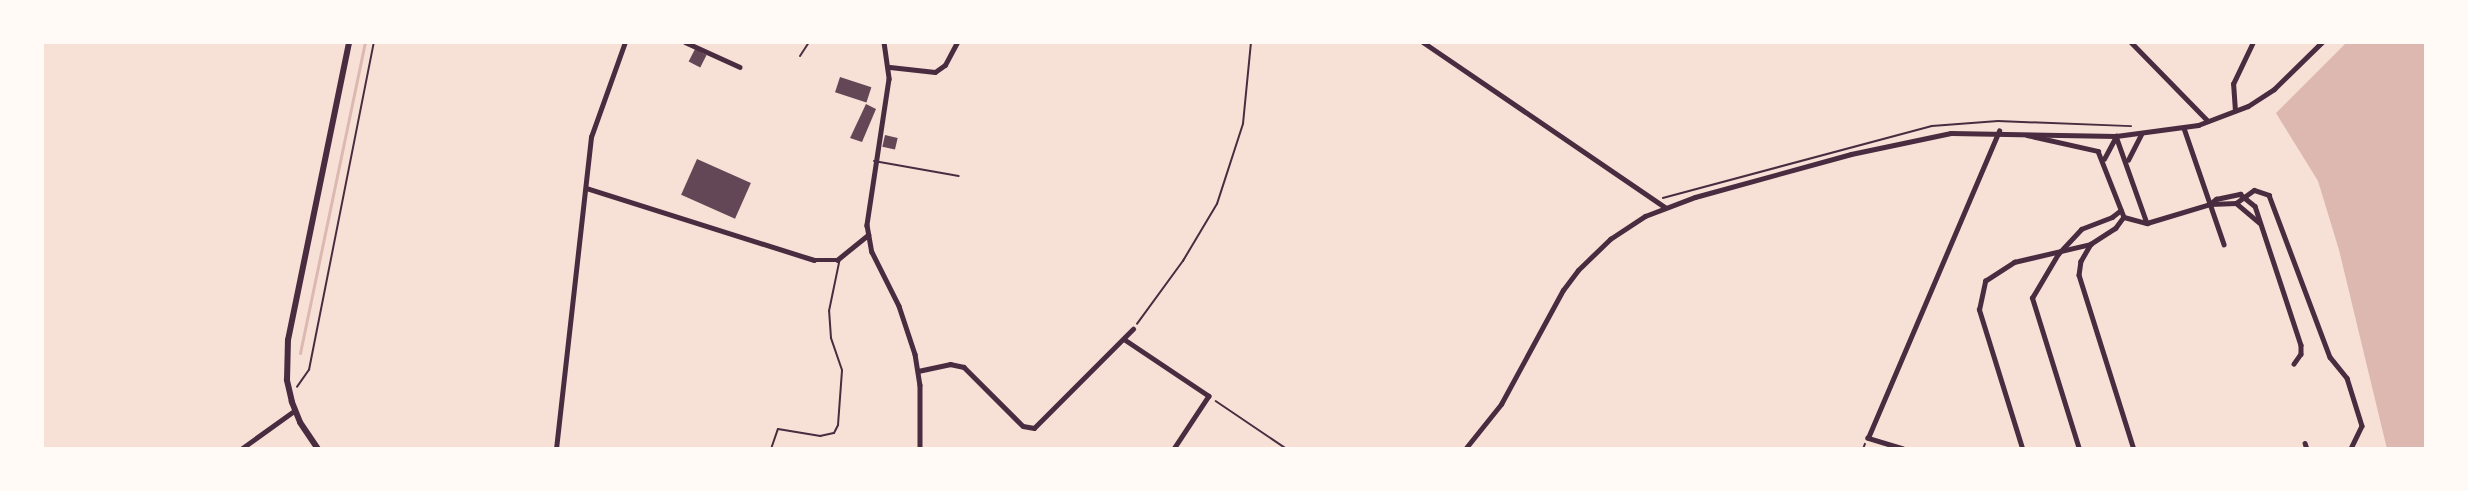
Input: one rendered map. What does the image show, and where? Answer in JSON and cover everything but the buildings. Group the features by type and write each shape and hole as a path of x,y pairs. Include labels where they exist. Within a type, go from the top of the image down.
{"main road":[{"path":"318,449 294,411 290,392 290,331 349,42"}],"street":[{"path":"556,449 594,125 625,42"},
{"path":"685,42 740,67"},
{"path":"884,42 890,67 874,161 868,235 874,258 902,315 918,371 920,449"},
{"path":"890,67 935,72 945,65 957,42"},
{"path":"1423,42 1665,207"},
{"path":"2130,42 2208,121"},
{"path":"2235,111 2233,84 2253,42"},
{"path":"1465,449 1501,404 1552,308 1578,270 1610,239 1665,207 1908,141 1951,133 1999,131 2116,136 2184,128 2235,111 2274,89 2322,42"},
{"path":"2184,128 2224,244"},
{"path":"1903,449 1868,438 1999,131"},
{"path":"2019,132 2036,139 2089,146 2104,159 2124,217"},
{"path":"2128,160 2141,134"},
{"path":"2104,159 2116,136"},
{"path":"2116,136 2128,160 2147,223"},
{"path":"585,188 814,260 840,258 868,235"},
{"path":"2124,217 2147,223 2210,204 2228,195 2244,195 2259,190 2269,195 2330,357 2348,378 2362,426 2351,449"},
{"path":"2236,203 2244,195"},
{"path":"2244,195 2255,206 2301,345 2301,354 2294,364"},
{"path":"2210,204 2236,203 2259,222"},
{"path":"2079,449 2032,298 2058,254 2081,229 2112,218 2121,210"},
{"path":"2022,448 1982,322 1980,297 1985,281 1995,271 2037,254 2058,254 2091,244 2116,228 2124,217"},
{"path":"2091,244 2081,261 2082,291 2134,449"},
{"path":"918,371 950,364 964,367 1023,426 1034,428 1133,329"},
{"path":"1124,339 1209,396 1174,449"},
{"path":"241,449 294,411"},
{"path":"2305,443 2307,449"}],"lane":[{"path":"800,57 809,42"},
{"path":"874,161 959,176"},
{"path":"771,449 778,429 820,436 834,433 838,426 842,370 831,338 829,311 840,258"}],"path":[{"path":"290,392 305,379 309,370 374,42"},
{"path":"1133,329 1183,261 1217,204 1243,124 1251,42"},
{"path":"1209,396 1287,449"}],"shaded area":[{"path":"2347,42 2426,42 2426,449 2387,449 2339,250 2318,181 2276,113"}],"waterway":[{"path":"300,353 365,42"}]}
